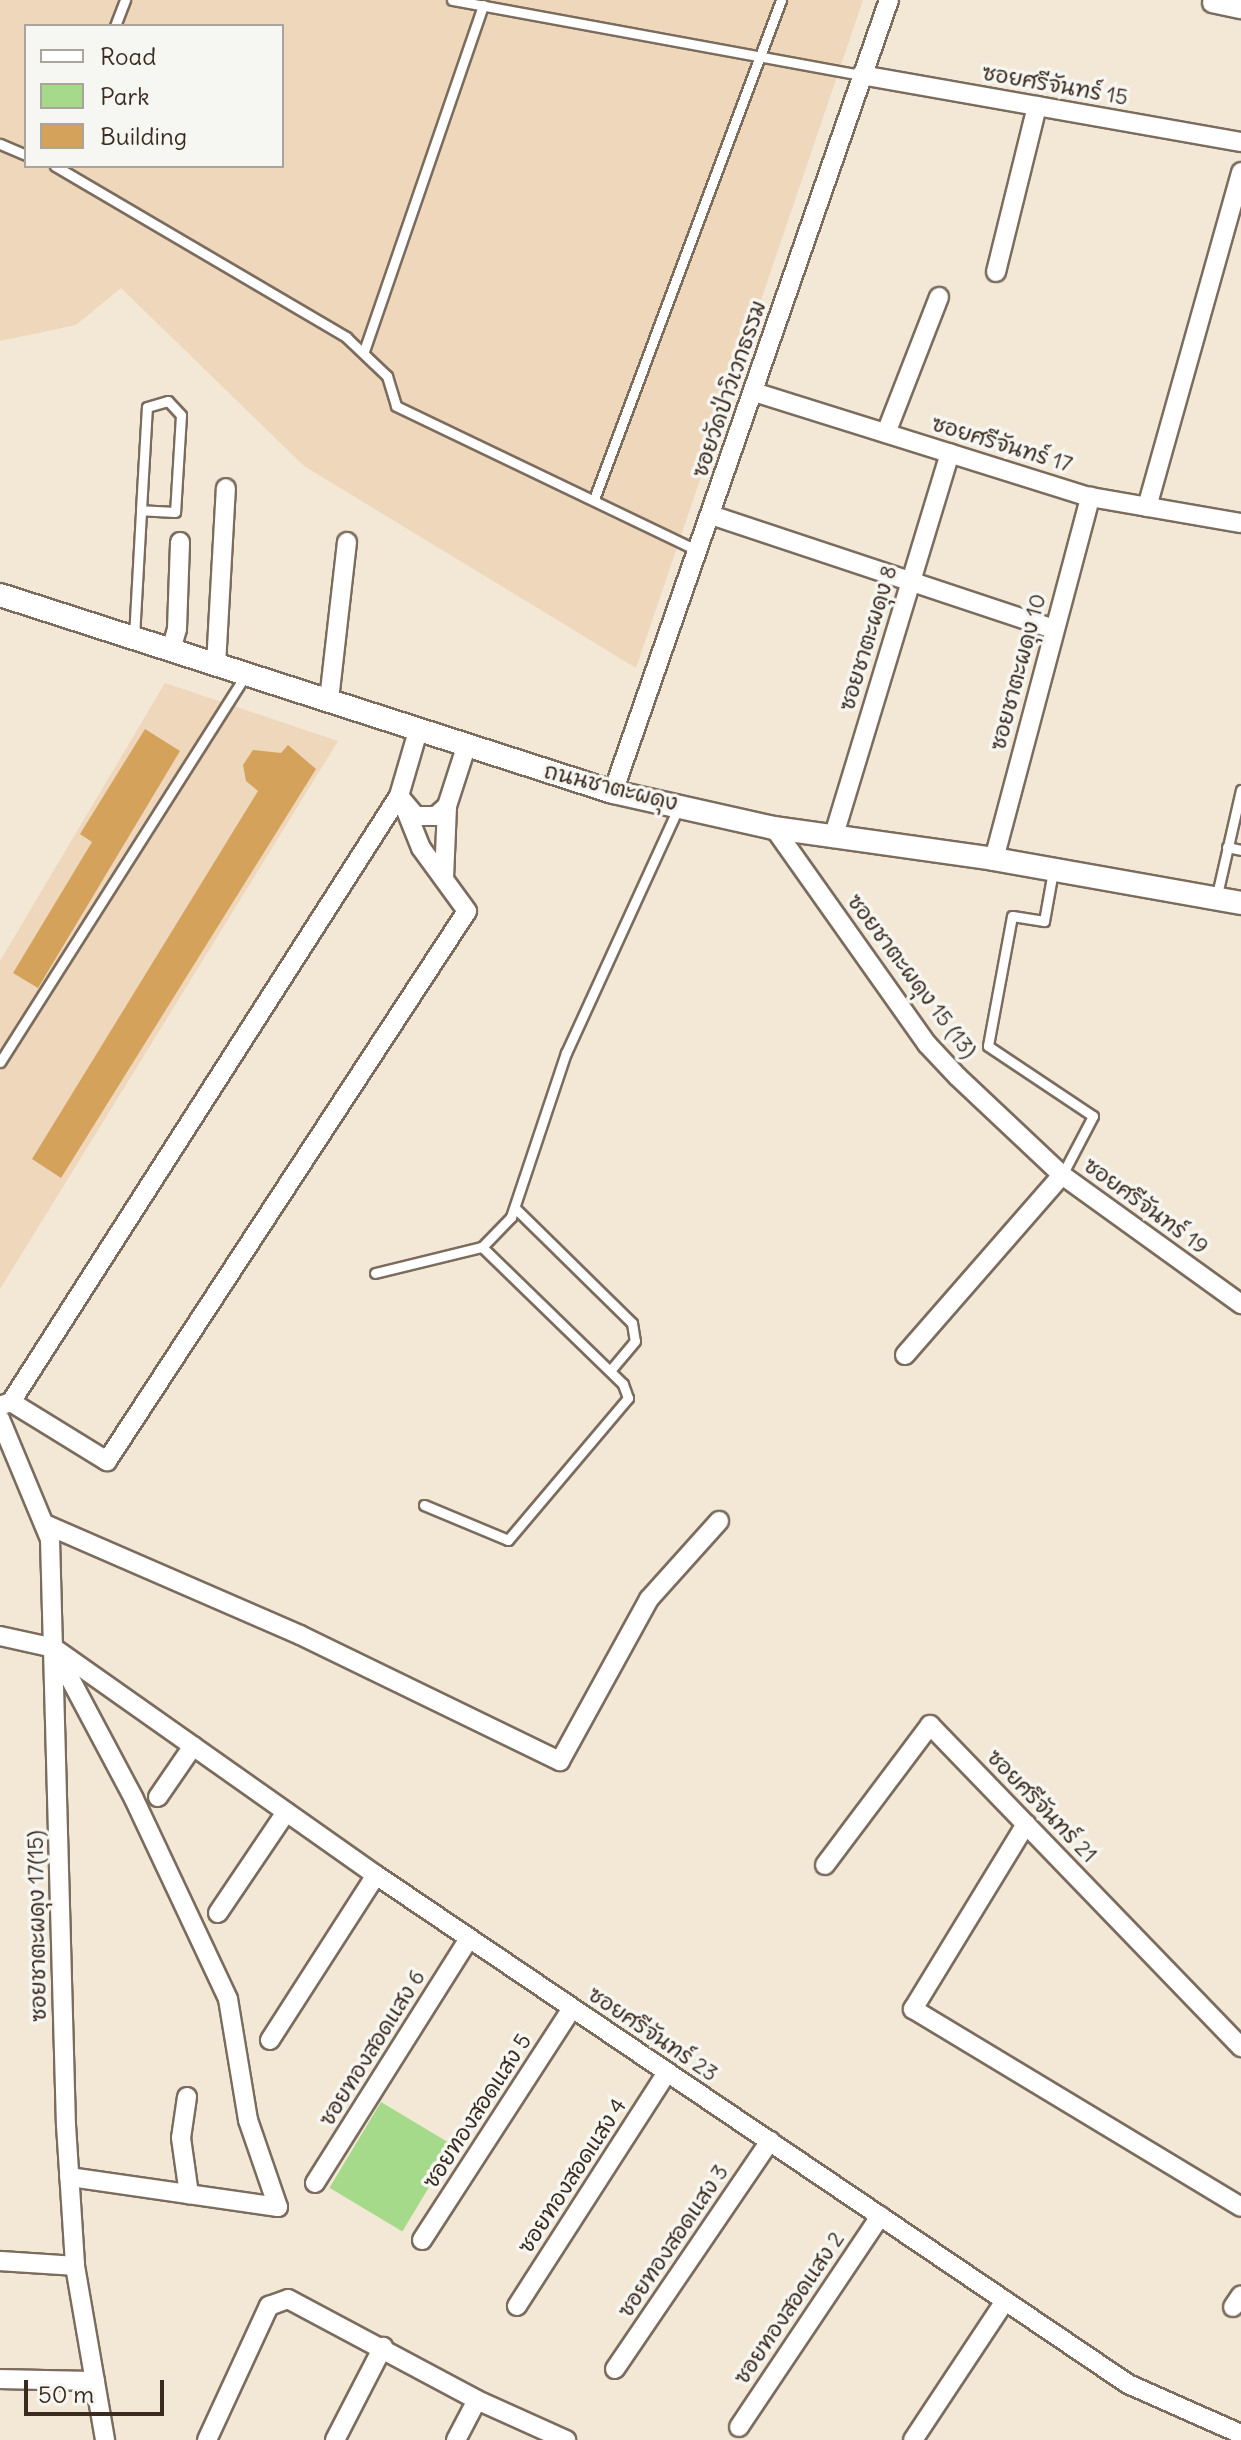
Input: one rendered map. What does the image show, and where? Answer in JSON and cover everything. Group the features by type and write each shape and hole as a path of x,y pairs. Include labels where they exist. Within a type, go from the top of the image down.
{"street":[{"name":"ซอยวัดป่าวิเวกธรรม","path":"613,792 889,0"},
{"path":"1212,3 1241,9"},
{"name":"ซอยศรีจันทร์ 15","path":"861,75 1241,142"},
{"path":"996,272 1037,106"},
{"path":"1147,507 1241,172"},
{"path":"886,433 939,297"},
{"name":"ซอยศรีจันทร์ 17","path":"754,392 1090,497 1241,523"},
{"name":"ซอยชาตะผดุง 8","path":"833,838 950,453"},
{"path":"216,665 226,488"},
{"name":"ซอยชาตะผดุง 10","path":"994,859 1090,497"},
{"path":"711,515 1053,629"},
{"path":"171,650 177,629 180,542"},
{"path":"329,700 347,542"},
{"name":"ถนนชาตะผดุง","path":"0,595 613,792 774,828 994,859 1241,903"},
{"path":"402,802 421,848 467,911 107,1461 6,1404 402,802 418,731"},
{"path":"444,878 447,806 466,747"},
{"path":"402,802 429,818 447,806"},
{"name":"ซอยชาตะผดุง 15 (13)","path":"774,828 927,1044 1062,1175"},
{"path":"905,1355 1062,1175"},
{"name":"ซอยศรีจันทร์ 19","path":"1062,1175 1241,1304"},
{"name":"ซอยชาตะผดุง 17(15)","path":"0,1419 47,1525 54,1648 69,2177 75,2266 105,2440"},
{"path":"47,1525 300,1635 560,1761 649,1599 719,1521"},
{"path":"0,1636 54,1648 141,1812 228,1999 248,2120 278,2207 69,2177"},
{"name":"ซอยศรีจันทร์ 23","path":"54,1648 376,1875 1128,2384 1241,2434"},
{"name":"ซอยศรีจันทร์ 21","path":"825,1865 930,1725 1241,2047"},
{"path":"158,1797 193,1746"},
{"path":"218,1913 286,1812"},
{"path":"1026,1824 913,2009 1241,2207"},
{"path":"270,2040 376,1875"},
{"name":"ซอยทองสอดแสง 6","path":"315,2183 469,1938"},
{"name":"ซอยทองสอดแสง 5","path":"422,2240 572,2008"},
{"name":"ซอยทองสอดแสง 4","path":"517,2306 667,2072"},
{"path":"187,2097 181,2138 189,2194"},
{"name":"ซอยทองสอดแสง 3","path":"615,2369 770,2141"},
{"name":"ซอยทองสอดแสง 2","path":"739,2427 880,2216"},
{"path":"0,2261 75,2266"},
{"path":"207,2440 269,2306 288,2299 383,2347 477,2400 566,2440"},
{"path":"913,2440 1005,2301"},
{"path":"335,2440 383,2347"},
{"path":"0,2379 95,2381"},
{"path":"456,2440 477,2400"}],"lane":[{"path":"116,24 125,0"},
{"path":"452,0 760,52 861,75"},
{"path":"594,499 781,0"},
{"path":"364,351 483,5"},
{"path":"0,144 24,154"},
{"path":"61,168 364,351 387,376 396,406 698,551"},
{"path":"134,638 141,510 147,407 168,401 181,415 175,512 141,510"},
{"path":"0,1062 246,675"},
{"path":"1216,899 1241,790"},
{"path":"375,1273 482,1247 515,1208 566,1053 680,805"},
{"path":"1227,847 1241,850"},
{"path":"1053,871 1044,921 1012,916 988,1046 1093,1116 1062,1175"},
{"path":"515,1208 632,1323 635,1341 610,1371"},
{"path":"424,1505 499,1540 516,1536 625,1407 627,1391 610,1371 482,1247"}],"shaded area":[{"path":"0,0 863,0 636,668 304,466 121,288 76,325 0,341"},
{"path":"165,683 338,741 0,1289 0,961"}],"green space":[{"path":"381,2102 454,2146 402,2231 329,2188"}],"building":[{"path":"145,729 180,751 38,988 13,973 92,842 80,834"},
{"path":"288,745 316,769 61,1178 32,1159 258,791 246,781 243,765 253,750 281,753"}]}
